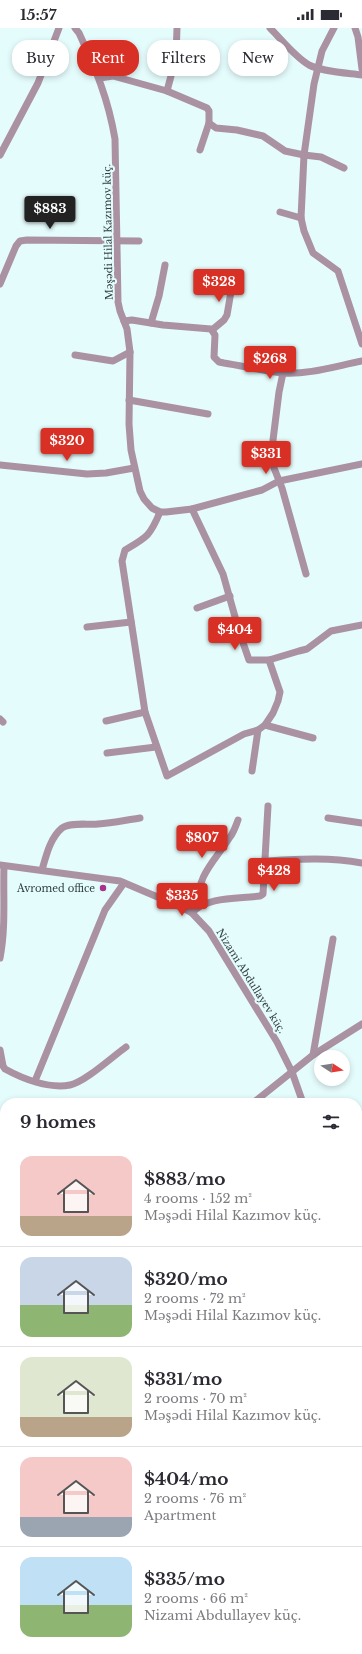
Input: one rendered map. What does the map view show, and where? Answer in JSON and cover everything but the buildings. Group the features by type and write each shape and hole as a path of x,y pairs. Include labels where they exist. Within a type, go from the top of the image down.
{"street":[{"path":"0,156 38,83 60,28"},
{"name":"Məşədi Hilal Kazımov küç.","path":"75,28 79,33 100,78 112,117 115,139 118,302 128,335 130,352 129,424 134,468 140,491 144,499 152,508 160,512"},
{"path":"167,90 176,57 177,28"},
{"path":"270,28 300,58 310,65 318,68 362,75"},
{"path":"334,28 322,51 318,68 304,156 301,218 304,231 313,252 338,270 362,344"},
{"path":"355,28 358,37 362,69"},
{"path":"100,78 113,76 167,90 207,108 209,111 208,123 200,150"},
{"path":"208,123 216,128 238,130 263,136 281,149 304,156 321,157 344,168"},
{"path":"280,212 301,218"},
{"path":"0,284 16,246 20,242 27,240 73,239 117,241 139,240"},
{"path":"152,323 165,265"},
{"path":"212,330 224,320 233,280"},
{"path":"124,321 132,320 208,328 212,330 214,335 213,353 219,362 283,373 305,372 362,361"},
{"path":"75,355 113,361 130,352"},
{"path":"283,373 273,440 274,468 306,574"},
{"path":"129,400 208,414"},
{"path":"269,660 280,692 273,713 265,725 258,730 244,734 167,776 145,712 122,561 123,554 125,550 146,537 153,529 160,512 192,509 262,490 279,481 362,464"},
{"path":"0,465 87,474 106,473 134,468"},
{"path":"192,509 216,557 230,596 247,657 252,661 269,660 307,649 331,631 362,625"},
{"path":"197,608 230,596"},
{"path":"87,627 131,622"},
{"path":"106,721 145,712"},
{"path":"265,725 312,738"},
{"path":"252,771 258,730"},
{"path":"107,753 156,747"},
{"path":"192,913 198,907 209,902 262,896 264,891 266,861 268,806"},
{"path":"42,870 49,848 56,834 62,828 68,826 98,824 140,818"},
{"path":"328,818 362,823"},
{"path":"198,907 197,898 207,869 212,859 231,836 238,820"},
{"path":"266,861 323,858 362,863"},
{"path":"0,958 5,927 2,866"},
{"name":"Nizami Abdullayev küç.","path":"2,866 101,877 124,883 171,902 192,913 209,931 277,1042 292,1072 301,1098"},
{"path":"35,1081 105,910 124,883"},
{"path":"313,1055 333,939"},
{"path":"259,1098 313,1055 362,1024"},
{"path":"0,1050 5,1069 50,1086 70,1085 80,1081 126,1047"}],"place":[{"name":"Avromed office","path":"103,888"}]}
